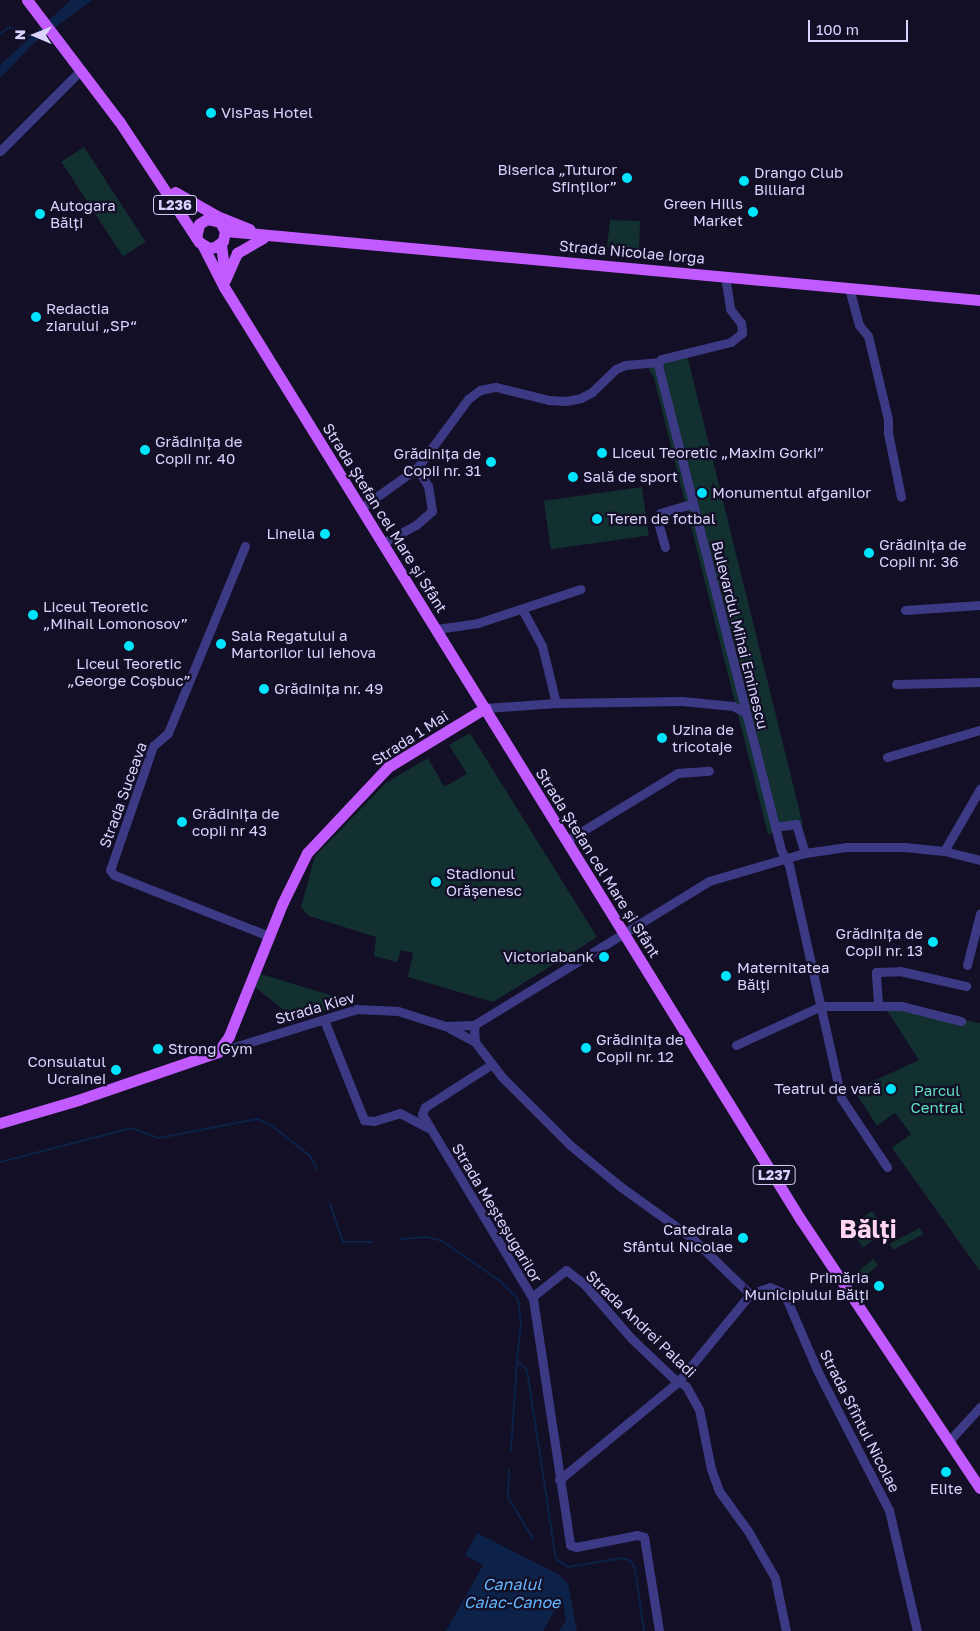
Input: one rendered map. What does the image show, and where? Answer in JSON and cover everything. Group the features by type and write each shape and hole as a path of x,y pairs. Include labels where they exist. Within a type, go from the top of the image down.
{"main road":[{"name":"Strada Ștefan cel Mare și Sfânt","path":"27,0 81,70 154,172 200,242 361,508 801,1220 980,1488"},
{"name":"L236","path":"154,172 175,192 212,219 220,222 224,237"},
{"path":"175,192 217,216 263,235"},
{"name":"L236","path":"200,242 199,224 212,219"},
{"path":"225,284 237,253 247,244 263,235"},
{"name":"Strada Nicolae Iorga","path":"224,237 280,236 980,300"},
{"path":"200,242 209,248 224,237"},
{"path":"224,237 225,284"},
{"name":"Strada 1 Mai","path":"218,1052 229,1036 300,864 347,807 395,762 485,708"},
{"name":"Strada Kiev","path":"0,1123 78,1100 218,1052"}],"street":[{"path":"0,152 81,70"},
{"path":"361,508 417,468 468,399 480,390 496,386 549,400 566,401 581,398 625,365 658,362 731,342 742,333 741,323 730,309 724,276"},
{"path":"849,288 859,325 868,336 888,420 888,432 901,497"},
{"name":"Bulevardul Mihai Eminescu","path":"658,362 780,850 786,858 843,1104 887,1167"},
{"path":"383,543 416,525 432,512 428,486 417,468"},
{"path":"666,548 658,522 660,513 692,504"},
{"name":"Strada Suceava","path":"245,546 168,733 153,746 110,870 114,875 269,936"},
{"path":"437,629 478,623 580,589"},
{"path":"905,610 980,604"},
{"path":"522,609 542,646 556,702"},
{"path":"896,684 980,682"},
{"name":"Strada 1 Mai","path":"485,708 556,702 682,701 733,706 745,712"},
{"path":"887,757 980,730"},
{"path":"566,841 678,773 709,771"},
{"path":"944,851 980,789"},
{"path":"775,828 796,824 805,853"},
{"name":"Strada Kiev","path":"218,1052 357,1009 375,1008 398,1011 445,1026 474,1025 709,881 805,853 869,846 944,851 980,860"},
{"path":"967,965 980,914"},
{"path":"878,1004 876,972 900,971 966,986"},
{"path":"736,1045 821,1006 878,1004 961,1021"},
{"path":"324,1020 364,1120 374,1121 400,1113 428,1128"},
{"path":"474,1025 475,1042"},
{"path":"445,1026 475,1042 492,1064 570,1145 621,1187 692,1238 750,1294 678,1382 559,1480"},
{"path":"428,1128 423,1109 492,1064"},
{"name":"Strada Meșteșugarilor","path":"428,1128 532,1297 559,1480 568,1536 572,1547 638,1535 644,1537 659,1631"},
{"name":"Strada Andrei Paladi","path":"532,1297 566,1270 585,1285 631,1338 678,1382 686,1386 699,1409 711,1469 720,1491 748,1531 775,1578 786,1631"},
{"name":"Strada Sfîntul Nicolae","path":"750,1294 775,1288 790,1306 818,1372 890,1510 917,1631"},
{"path":"949,1441 980,1408"}],"green space":[{"path":"84,147 146,242 123,256 61,162"},
{"path":"610,220 640,221 639,248 623,248 622,256 612,256 615,248 607,247"},
{"path":"687,355 803,825 768,834 654,378 647,366"},
{"name":"Teren de fotbal","path":"642,487 649,536 551,549 544,501"},
{"name":"Stadionul Orășenesc","path":"470,733 597,937 493,1002 408,977 413,953 401,950 397,962 374,956 376,937 309,916 301,907 315,856 386,783 428,758 444,787 467,774 449,745"},
{"path":"261,974 340,998 342,1006 295,1019 255,987"},
{"name":"Parcul Central","path":"896,1007 980,1023 980,1271 892,1148 911,1134 895,1113 877,1126 854,1090 919,1060 886,1009"},
{"path":"872,1211 886,1232 863,1247 849,1227"},
{"path":"920,1228 923,1234 893,1250 890,1243"},
{"path":"873,1259 878,1265 857,1282 852,1276"}],"water":[{"path":"71,0 92,0 34,43 0,78 0,65"},
{"name":"Canalul Caiac-Canoe","path":"477,1533 558,1574 568,1584 577,1631 559,1631 566,1620 562,1597 543,1631 446,1631 483,1565 465,1555"}],"waterway":[{"path":"0,34 9,27 33,37"},
{"path":"0,1162 131,1128 159,1138 257,1119 271,1125 310,1156 317,1169"},
{"path":"330,1204 343,1242 372,1242"},
{"path":"400,1239 427,1237 442,1241 500,1281 518,1299 521,1322 517,1361 527,1370 556,1559 568,1567 622,1558 631,1561 635,1569 644,1631"},
{"path":"511,1450 517,1361"},
{"path":"509,1470 508,1497 533,1539"}],"place":[{"name":"VisPas Hotel","path":"211,113"},
{"name":"Biserica „Tuturor Sfinților”","path":"627,178"},
{"name":"Drango Club Billiard","path":"744,181"},
{"name":"Green Hills Market","path":"753,212"},
{"name":"Autogara Bălți","path":"40,214"},
{"name":"Redactia ziarului „SP“","path":"36,317"},
{"name":"Grădinița de Copii nr. 40","path":"145,450"},
{"name":"Liceul Teoretic „Maxim Gorki”","path":"602,453"},
{"name":"Grădinița de Copii nr. 31","path":"491,462"},
{"name":"Sală de sport","path":"573,477"},
{"name":"Monumentul afganilor","path":"702,493"},
{"name":"Teren de fotbal","path":"597,519"},
{"name":"Linella","path":"325,534"},
{"name":"Grădinița de Copii nr. 36","path":"869,553"},
{"name":"Liceul Teoretic „Mihail Lomonosov”","path":"33,615"},
{"name":"Sala Regatului a Martorilor lui Iehova","path":"221,644"},
{"name":"Liceul Teoretic „George Coșbuc”","path":"129,646"},
{"name":"Grădinița nr. 49","path":"264,689"},
{"name":"Uzina de tricotaje","path":"662,738"},
{"name":"Grădinița de copii nr 43","path":"182,822"},
{"name":"Stadionul Orășenesc","path":"436,882"},
{"name":"Grădinița de Copii nr. 13","path":"933,942"},
{"name":"Victoriabank","path":"604,957"},
{"name":"Maternitatea Bălţi","path":"726,976"},
{"name":"Grădinița de Copii nr. 12","path":"586,1048"},
{"name":"Strong Gym","path":"158,1049"},
{"name":"Consulatul Ucrainei","path":"116,1070"},
{"name":"Teatrul de vară","path":"891,1089"},
{"name":"Catedrala Sfântul Nicolae","path":"743,1238"},
{"name":"Primăria Municipiului Bălți","path":"879,1286"},
{"name":"Elite","path":"946,1472"}],"district":[{"name":"Bălți","path":"868,1229"}]}
